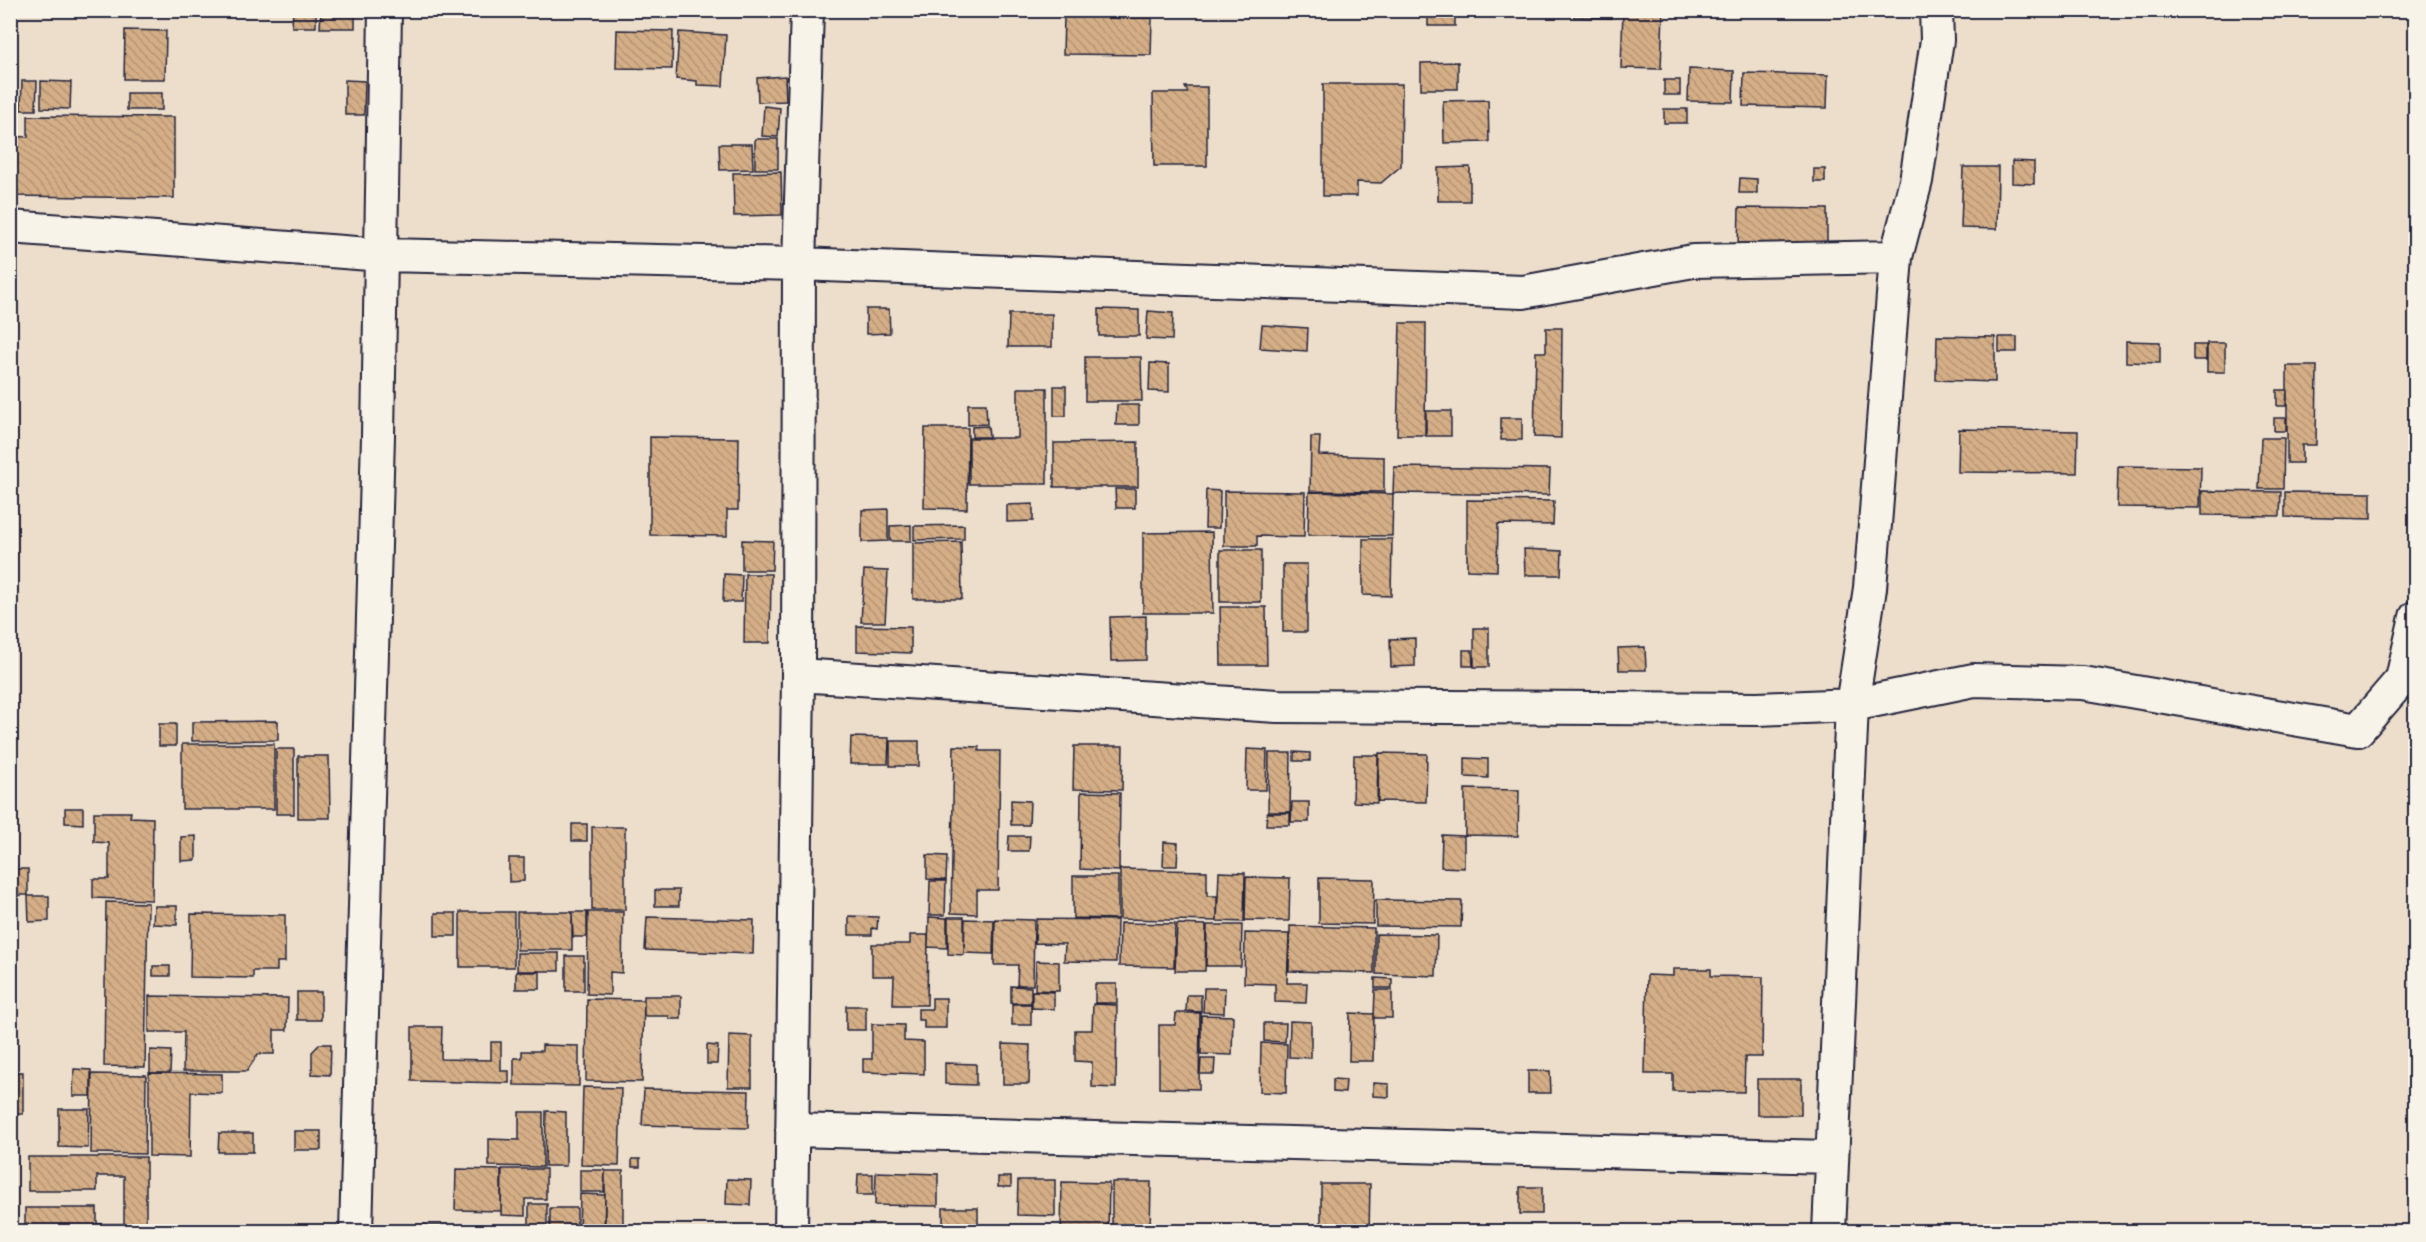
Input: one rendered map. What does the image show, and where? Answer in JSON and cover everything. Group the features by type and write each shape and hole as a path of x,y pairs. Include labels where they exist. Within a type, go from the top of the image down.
{"street":[{"path":"356,1232 382,255 385,10"},
{"path":"791,1232 798,675 799,264 807,10"},
{"path":"1829,1232 1852,705 1870,588 1896,257 1916,181 1937,40 1936,10"},
{"path":"10,227 382,255 799,264 1523,292 1693,261 1896,257"},
{"path":"798,675 1277,706 1758,709 1852,705 1974,680 2083,683 2358,730 2402,679 2415,617"},
{"path":"792,1130 1832,1157"}],"building":[{"path":"34,10 136,10 136,13 34,12"},
{"path":"293,10 316,10 316,27 292,27"},
{"path":"321,10 355,10 355,28 320,28"},
{"path":"1428,10 1455,10 1455,26 1428,26"},
{"path":"1574,10 1611,10 1611,18 1574,17"},
{"path":"1623,10 1663,11 1661,69 1621,68"},
{"path":"1064,17 1152,18 1151,55 1063,54"},
{"path":"125,30 166,31 165,79 124,79"},
{"path":"617,30 673,31 672,69 616,68"},
{"path":"679,32 726,35 723,86 697,85 697,81 676,79"},
{"path":"1458,62 1458,89 1421,89 1421,63"},
{"path":"1689,69 1734,71 1733,102 1688,101"},
{"path":"1744,73 1828,75 1827,108 1743,106"},
{"path":"785,76 786,101 758,102 757,78"},
{"path":"345,80 365,81 364,115 345,115"},
{"path":"1664,80 1680,80 1680,95 1664,95"},
{"path":"22,81 37,81 36,110 21,110"},
{"path":"41,81 71,82 70,109 41,108"},
{"path":"1323,84 1402,84 1401,166 1381,183 1357,182 1357,196 1323,196"},
{"path":"1185,87 1207,87 1207,166 1154,166 1153,93 1188,93"},
{"path":"127,93 162,93 162,110 127,110"},
{"path":"1488,100 1489,142 1444,143 1443,101"},
{"path":"764,106 780,108 778,137 762,136"},
{"path":"1664,109 1687,109 1687,123 1664,123"},
{"path":"28,116 174,117 174,198 10,196 10,136 28,137"},
{"path":"755,139 778,139 778,169 755,169"},
{"path":"719,144 752,144 753,169 720,170"},
{"path":"2012,161 2034,162 2034,184 2012,183"},
{"path":"1470,167 1470,201 1438,201 1438,168"},
{"path":"1963,167 1998,167 1997,229 1961,228"},
{"path":"1814,169 1825,169 1825,182 1814,182"},
{"path":"781,172 782,215 734,216 733,173"},
{"path":"1740,178 1757,179 1757,193 1739,193"},
{"path":"1739,208 1827,209 1827,247 1738,247"},
{"path":"866,309 889,309 890,333 866,334"},
{"path":"1099,309 1139,310 1139,336 1099,336"},
{"path":"1148,311 1173,313 1172,340 1146,339"},
{"path":"1009,314 1052,314 1052,347 1008,347"},
{"path":"1400,323 1426,323 1425,435 1397,435"},
{"path":"1262,325 1308,328 1307,351 1260,348"},
{"path":"1546,328 1562,328 1561,438 1534,437 1536,352 1546,352"},
{"path":"1937,336 1995,337 1995,382 1936,380"},
{"path":"1999,337 2017,337 2017,352 1999,352"},
{"path":"2126,341 2160,342 2160,363 2126,362"},
{"path":"2207,343 2225,343 2225,372 2207,372"},
{"path":"2193,345 2206,345 2206,360 2193,360"},
{"path":"1085,357 1141,357 1142,401 1085,401"},
{"path":"1150,363 1169,364 1169,392 1149,391"},
{"path":"2287,366 2317,366 2316,445 2302,445 2302,463 2287,463"},
{"path":"1054,386 1066,386 1066,416 1054,416"},
{"path":"1018,388 1047,388 1047,484 969,484 969,438 1018,438"},
{"path":"2277,390 2287,390 2286,406 2277,406"},
{"path":"968,404 986,404 987,424 968,425"},
{"path":"1117,405 1139,405 1139,425 1116,425"},
{"path":"1426,411 1451,411 1451,436 1426,436"},
{"path":"1501,418 1522,418 1522,440 1501,440"},
{"path":"2274,418 2286,418 2286,431 2274,431"},
{"path":"988,426 989,437 972,437 972,427"},
{"path":"925,428 968,428 967,509 924,508"},
{"path":"1959,429 2078,431 2077,473 1958,472"},
{"path":"650,437 739,438 738,510 727,510 727,536 650,535"},
{"path":"1311,437 1320,437 1319,455 1384,457 1384,492 1310,491"},
{"path":"2261,438 2284,438 2283,489 2259,489"},
{"path":"1138,442 1138,487 1054,487 1054,443"},
{"path":"2118,466 2201,467 2200,508 2117,507"},
{"path":"1394,467 1550,469 1549,495 1393,493"},
{"path":"1115,489 1135,489 1135,508 1116,508"},
{"path":"1206,490 1220,491 1219,528 1205,528"},
{"path":"1224,491 1305,492 1304,537 1257,536 1257,546 1224,546"},
{"path":"2202,491 2281,492 2280,516 2202,515"},
{"path":"1309,492 1393,494 1392,536 1308,535"},
{"path":"2285,492 2371,493 2371,519 2285,517"},
{"path":"1467,500 1554,501 1553,525 1498,524 1497,571 1467,570"},
{"path":"1033,504 1033,521 1007,522 1007,505"},
{"path":"888,509 888,541 862,542 862,510"},
{"path":"911,525 911,541 890,541 890,526"},
{"path":"964,525 964,539 914,540 914,526"},
{"path":"1212,532 1213,613 1143,613 1143,533"},
{"path":"1363,539 1392,539 1391,596 1363,595"},
{"path":"742,540 773,541 772,570 742,570"},
{"path":"961,542 962,599 913,599 913,543"},
{"path":"1524,549 1562,551 1561,575 1525,575"},
{"path":"1220,550 1261,550 1261,602 1220,602"},
{"path":"1283,564 1307,564 1307,632 1283,632"},
{"path":"864,570 888,571 885,622 861,622"},
{"path":"724,574 742,575 741,602 723,602"},
{"path":"745,574 771,574 770,643 744,643"},
{"path":"1220,607 1266,607 1267,665 1221,665"},
{"path":"1146,616 1146,660 1111,661 1110,617"},
{"path":"857,626 911,627 911,653 857,651"},
{"path":"1474,628 1489,628 1489,667 1474,667"},
{"path":"1415,638 1415,666 1391,667 1390,639"},
{"path":"1645,647 1646,670 1619,670 1618,648"},
{"path":"1463,650 1472,650 1473,666 1463,666"},
{"path":"278,721 278,740 192,741 192,722"},
{"path":"159,724 176,724 176,746 159,746"},
{"path":"851,737 889,738 888,764 850,764"},
{"path":"890,741 919,741 919,766 890,766"},
{"path":"182,744 274,744 274,809 182,809"},
{"path":"954,746 979,747 979,751 1000,751 998,890 977,890 977,914 951,913"},
{"path":"1074,746 1123,746 1122,790 1073,789"},
{"path":"276,749 294,749 294,814 276,814"},
{"path":"1247,749 1267,750 1266,790 1246,790"},
{"path":"1294,752 1310,753 1310,761 1294,761"},
{"path":"1269,753 1291,753 1290,812 1268,812"},
{"path":"1379,753 1427,754 1426,802 1378,801"},
{"path":"1354,755 1378,755 1377,803 1353,802"},
{"path":"298,756 329,756 330,818 298,818"},
{"path":"1465,758 1488,759 1488,778 1465,777"},
{"path":"1465,789 1519,790 1518,836 1465,835"},
{"path":"1081,792 1120,793 1119,871 1080,869"},
{"path":"1011,800 1030,801 1029,825 1011,825"},
{"path":"1292,802 1309,802 1309,822 1291,822"},
{"path":"65,808 83,808 83,824 65,823"},
{"path":"94,812 131,812 130,817 153,818 152,900 93,898 93,879 109,879 109,843 94,842"},
{"path":"1267,813 1290,813 1290,825 1266,825"},
{"path":"572,824 587,824 587,841 572,841"},
{"path":"592,827 625,827 625,910 592,910"},
{"path":"1442,835 1464,836 1464,868 1441,867"},
{"path":"196,836 196,860 181,861 181,837"},
{"path":"1009,836 1030,836 1029,851 1008,851"},
{"path":"1164,842 1178,843 1177,866 1163,866"},
{"path":"927,855 947,856 946,880 927,879"},
{"path":"509,858 524,858 524,881 509,882"},
{"path":"10,869 28,869 28,895 10,895"},
{"path":"1120,869 1207,871 1207,896 1217,896 1217,921 1120,919"},
{"path":"1219,872 1245,873 1244,922 1217,921"},
{"path":"1073,876 1118,876 1118,919 1073,918"},
{"path":"1246,877 1290,878 1289,921 1245,920"},
{"path":"1319,878 1374,879 1373,924 1319,923"},
{"path":"930,881 946,881 945,915 929,915"},
{"path":"655,890 679,890 679,906 655,906"},
{"path":"28,896 49,896 49,921 29,922"},
{"path":"1376,900 1462,901 1461,927 1376,926"},
{"path":"106,902 148,903 145,1067 104,1066"},
{"path":"154,906 177,906 177,925 153,924"},
{"path":"460,912 514,912 514,967 460,967"},
{"path":"517,912 572,912 572,950 517,950"},
{"path":"572,912 587,912 587,937 573,937"},
{"path":"588,912 623,912 622,973 610,972 610,995 587,994"},
{"path":"435,913 456,913 456,936 435,936"},
{"path":"191,914 285,915 285,962 277,962 277,971 253,971 253,978 190,977"},
{"path":"849,916 878,917 877,929 872,928 872,935 849,935"},
{"path":"647,917 754,920 753,954 645,950"},
{"path":"929,917 947,918 947,948 928,947"},
{"path":"948,917 964,917 964,955 948,954"},
{"path":"965,919 994,920 993,954 964,953"},
{"path":"995,919 1034,920 1033,985 1017,985 1018,965 994,965"},
{"path":"1036,919 1117,920 1116,962 1064,961 1065,944 1035,943"},
{"path":"1120,923 1175,924 1174,967 1119,966"},
{"path":"1177,924 1206,925 1205,971 1175,971"},
{"path":"1207,925 1242,925 1241,966 1206,966"},
{"path":"1290,926 1374,928 1374,973 1289,971"},
{"path":"1245,933 1289,934 1287,983 1307,983 1306,1003 1275,1002 1275,984 1244,983"},
{"path":"1376,934 1437,935 1436,976 1376,974"},
{"path":"910,935 928,935 927,1005 893,1005 894,976 872,976 872,944 910,944"},
{"path":"517,953 559,953 559,971 517,971"},
{"path":"566,956 584,956 584,991 566,991"},
{"path":"1036,961 1059,962 1059,991 1035,990"},
{"path":"153,966 170,966 170,976 153,976"},
{"path":"1673,969 1711,969 1711,976 1763,977 1762,1057 1745,1057 1744,1092 1673,1091 1673,1074 1645,1074 1647,975 1673,976"},
{"path":"516,972 540,972 540,989 516,989"},
{"path":"1375,978 1392,979 1392,988 1375,988"},
{"path":"1095,984 1117,984 1117,1003 1095,1003"},
{"path":"1011,986 1031,987 1031,1003 1011,1003"},
{"path":"1204,988 1225,988 1224,1013 1203,1012"},
{"path":"1375,990 1392,990 1392,1018 1374,1018"},
{"path":"1032,991 1054,992 1054,1009 1032,1008"},
{"path":"297,992 321,992 321,1020 297,1020"},
{"path":"1187,995 1201,995 1201,1012 1186,1011"},
{"path":"149,996 288,998 287,1030 274,1030 274,1054 258,1054 247,1071 183,1071 184,1032 149,1032"},
{"path":"644,996 681,996 681,1019 669,1019 669,1016 644,1016"},
{"path":"932,998 946,998 946,1028 924,1028 924,1020 918,1020 918,1009 932,1009"},
{"path":"587,999 644,1000 642,1082 586,1081"},
{"path":"1012,1004 1031,1004 1031,1025 1012,1025"},
{"path":"1093,1004 1117,1005 1116,1088 1092,1087 1092,1062 1075,1061 1075,1030 1092,1030"},
{"path":"846,1006 866,1006 866,1030 846,1030"},
{"path":"1176,1013 1200,1013 1199,1089 1159,1088 1159,1025 1175,1025"},
{"path":"1350,1013 1374,1014 1373,1061 1349,1061"},
{"path":"1201,1015 1233,1016 1232,1055 1201,1054"},
{"path":"1290,1021 1311,1022 1311,1058 1289,1057"},
{"path":"1264,1023 1286,1023 1285,1042 1264,1041"},
{"path":"872,1024 904,1025 904,1041 924,1042 924,1074 863,1072 863,1059 872,1059"},
{"path":"412,1027 442,1027 441,1059 491,1060 491,1042 501,1042 501,1071 509,1071 509,1083 412,1081"},
{"path":"729,1035 752,1036 752,1087 728,1087"},
{"path":"1261,1043 1287,1044 1286,1093 1260,1092"},
{"path":"320,1044 331,1044 330,1075 312,1074 312,1052"},
{"path":"1003,1044 1030,1045 1029,1084 1003,1084"},
{"path":"542,1045 579,1046 579,1086 514,1085 514,1058 522,1058 522,1051 542,1051"},
{"path":"707,1045 718,1046 717,1064 707,1064"},
{"path":"150,1050 171,1051 170,1073 150,1073"},
{"path":"1201,1059 1215,1059 1214,1074 1200,1074"},
{"path":"945,1063 976,1064 976,1085 945,1084"},
{"path":"74,1069 91,1070 91,1096 73,1096"},
{"path":"1528,1071 1550,1071 1551,1093 1528,1093"},
{"path":"10,1072 23,1072 23,1114 10,1114"},
{"path":"149,1073 222,1074 222,1093 191,1092 190,1157 149,1156"},
{"path":"92,1074 146,1075 145,1154 91,1153"},
{"path":"1333,1079 1346,1080 1345,1093 1333,1092"},
{"path":"1757,1079 1801,1079 1801,1115 1757,1115"},
{"path":"1373,1083 1389,1084 1389,1097 1373,1096"},
{"path":"583,1087 621,1088 619,1166 581,1165"},
{"path":"644,1089 749,1091 748,1128 642,1125"},
{"path":"59,1109 89,1109 88,1148 59,1147"},
{"path":"546,1111 566,1112 566,1166 545,1166"},
{"path":"519,1112 543,1112 543,1167 489,1166 489,1139 519,1140"},
{"path":"294,1131 321,1131 321,1150 294,1150"},
{"path":"219,1133 253,1133 253,1152 218,1152"},
{"path":"28,1157 146,1157 146,1232 25,1232 25,1208 97,1208 97,1224 124,1224 124,1176 97,1176 97,1191 28,1191"},
{"path":"632,1159 640,1159 640,1167 632,1167"},
{"path":"456,1169 501,1170 501,1211 455,1210"},
{"path":"502,1169 546,1169 546,1199 525,1199 525,1216 501,1215"},
{"path":"580,1170 605,1170 604,1192 580,1192"},
{"path":"605,1171 623,1171 623,1232 605,1232"},
{"path":"876,1172 938,1174 938,1206 875,1205"},
{"path":"858,1174 873,1174 873,1195 857,1195"},
{"path":"998,1177 1011,1177 1011,1187 998,1187"},
{"path":"727,1179 751,1180 750,1205 726,1204"},
{"path":"1018,1180 1055,1180 1055,1216 1017,1215"},
{"path":"1062,1182 1109,1183 1108,1232 1061,1232"},
{"path":"1112,1182 1151,1182 1150,1232 1112,1232"},
{"path":"1321,1184 1370,1184 1369,1232 1321,1232"},
{"path":"1520,1187 1542,1187 1542,1214 1520,1214"},
{"path":"580,1194 605,1195 604,1232 579,1232"},
{"path":"529,1204 547,1204 547,1232 529,1232"},
{"path":"550,1208 577,1208 577,1232 550,1232"},
{"path":"943,1208 978,1208 978,1232 943,1232"},
{"path":"407,1225 427,1225 427,1232 407,1232"},
{"path":"429,1226 457,1226 457,1232 429,1232"}]}
